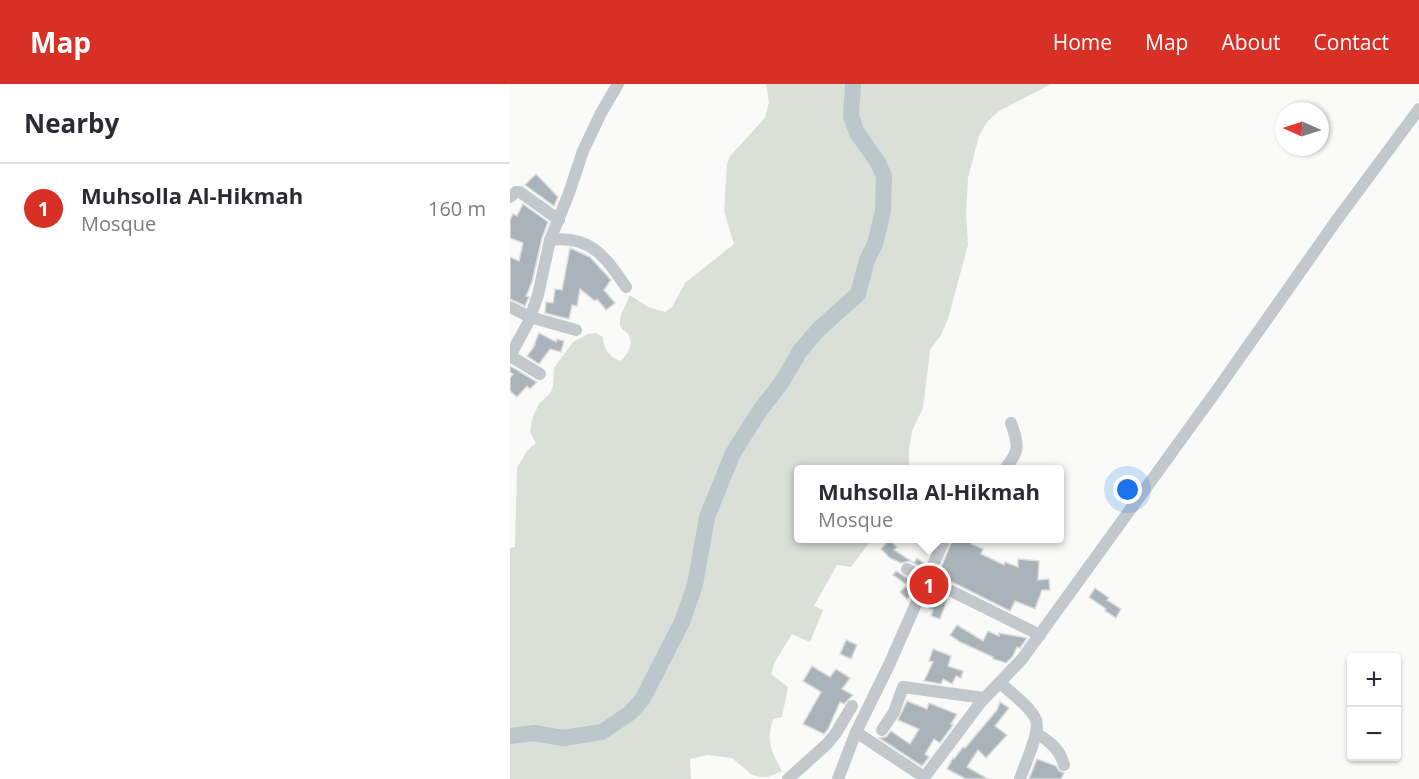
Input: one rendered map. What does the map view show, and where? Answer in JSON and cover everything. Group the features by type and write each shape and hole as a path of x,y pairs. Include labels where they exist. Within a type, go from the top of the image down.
{"street":[{"path":"540,374 510,356 538,296 550,240 583,151 618,84"},
{"path":"856,732 923,778 984,698 1022,659 1040,635 1336,221 1419,109"},
{"path":"510,197 520,192 559,220"},
{"path":"550,240 571,238 591,247 613,269 626,287"},
{"path":"510,307 530,317 576,330"},
{"path":"1008,465 1018,446 1011,423"},
{"path":"838,779 856,732 881,682 943,543"},
{"path":"907,569 1040,635"},
{"path":"881,682 984,698"},
{"path":"1000,683 1032,712 1037,723 1036,733 1020,779"},
{"path":"882,730 894,712 903,687"},
{"path":"788,779 827,744 852,706"},
{"path":"1036,733 1057,749 1064,765"}],"shaded area":[{"path":"766,84 1051,84 999,111 987,122 979,136 968,178 966,213 968,245 948,319 941,335 930,350 923,408 912,431 909,465 794,465 794,543 869,543 851,567 837,565 814,606 823,610 810,642 792,634 775,662 771,674 788,687 782,717 773,719 770,734 772,751 782,771 768,777 760,777 752,775 732,758 708,755 690,759 691,779 510,779 510,548 515,547 517,468 527,451 536,443 530,432 533,416 539,404 551,392 554,368 573,342 588,334 596,333 603,337 608,352 621,361 628,352 631,341 620,325 622,313 630,295 648,307 665,312 672,307 685,283 734,244 724,211 727,164 730,156 765,118 769,102"}],"building":[{"path":"536,174 558,197 554,206 525,185"},
{"path":"523,204 548,222 525,306 510,299 510,257 519,261 523,243 510,238 510,220 513,214 517,216"},
{"path":"570,248 590,257 611,280 604,290 615,303 606,310 597,299 595,301 580,289 577,306 572,305 569,319 545,313 546,302 553,303 555,289 562,290"},
{"path":"539,333 556,342 557,339 564,341 561,352 550,349 539,364 527,356 535,345"},
{"path":"510,366 537,382 530,389 527,386 517,397 510,391 510,378 513,374 510,372"},
{"path":"886,543 892,543 897,547 894,550 914,563 917,558 925,564 923,568 910,561 901,563 890,558 881,549"},
{"path":"951,543 971,543 983,549 981,554 1004,565 1005,562 1018,567 1018,559 1039,561 1038,580 1049,579 1050,590 1042,590 1035,609 1015,601 1010,611 938,575"},
{"path":"896,571 916,583 907,599 900,592 907,585 893,575"},
{"path":"1095,588 1121,609 1116,618 1089,597"},
{"path":"931,591 935,596 947,600 940,619 931,616 933,610 925,605"},
{"path":"957,625 983,641 988,631 999,636 999,633 1027,638 1020,648 1017,647 1013,656 1006,663 993,659 950,635"},
{"path":"846,640 857,645 851,659 840,654"},
{"path":"933,649 951,656 948,666 963,671 961,678 956,676 952,684 943,679 941,684 924,681 933,662 929,661"},
{"path":"812,666 830,677 836,669 850,678 842,689 853,695 844,704 840,702 824,734 803,724 821,692 803,681"},
{"path":"907,701 927,709 929,703 957,714 951,724 953,725 940,743 934,739 925,754 929,757 922,766 879,738 886,737 891,731 910,744 919,729 898,720"},
{"path":"1000,702 1009,708 995,726 1007,735 986,758 978,750 967,767 988,779 966,779 947,769 953,758 963,747 965,748 997,710"},
{"path":"1037,759 1056,766 1064,773 1061,779 1029,779"}],"waterway":[{"path":"510,736 534,733 563,738 602,732 630,713 642,700 682,622 695,585 707,517 733,453 761,409 782,382 800,351 819,329 858,294 867,260 875,244 883,211 884,176 877,161 857,133 851,116 853,84"}],"place":[{"name":"Muhsolla Al-Hikmah","path":"929,585"}]}
